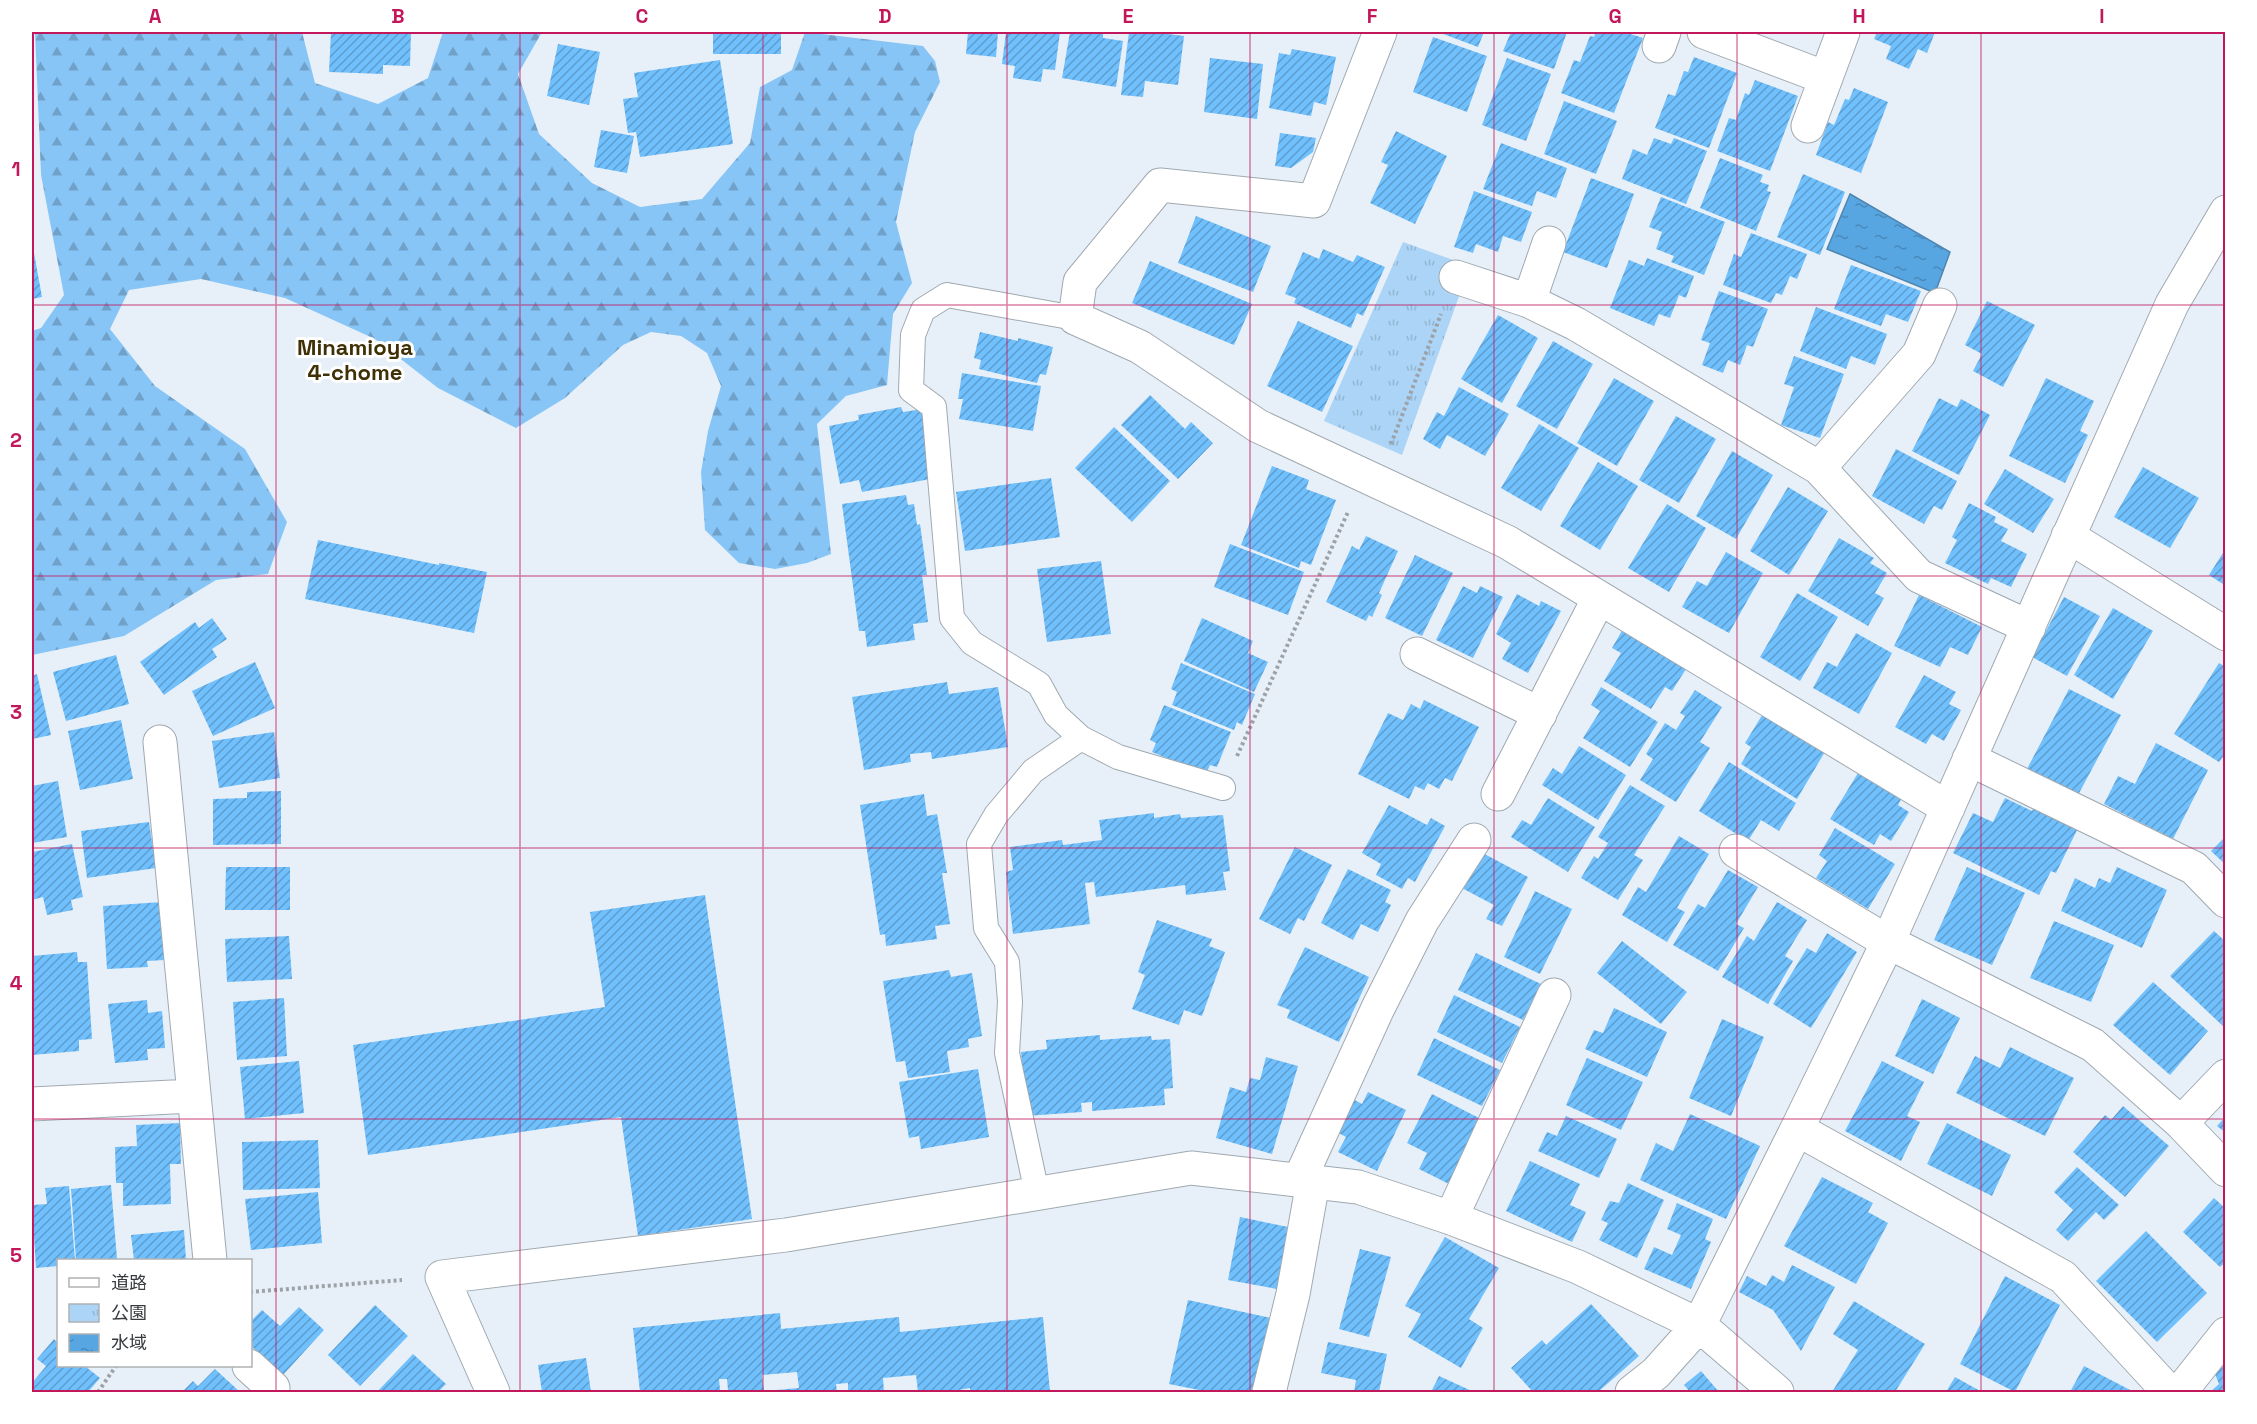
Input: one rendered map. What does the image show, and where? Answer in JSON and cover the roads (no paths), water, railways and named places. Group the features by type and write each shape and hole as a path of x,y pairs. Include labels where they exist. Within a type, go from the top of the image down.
{"street":[{"path":"1380,32 1314,201 1160,186 1080,282 1076,318 1140,346 1258,426 1507,542 1948,808"},
{"path":"1704,32 1826,78"},
{"path":"1808,126 1843,32"},
{"path":"1632,1392 1656,1373 1699,1325 1888,942 2172,304 2226,212"},
{"path":"1529,301 1549,243"},
{"path":"1456,277 1529,301 1576,324 1819,468 1919,576 2029,627"},
{"path":"1819,468 1919,354 1940,305"},
{"path":"2068,536 2226,634"},
{"path":"1498,794 1599,598"},
{"path":"1418,654 1540,714"},
{"path":"160,742 192,1096 210,1259"},
{"path":"1969,759 2194,868 2226,901"},
{"path":"1269,1392 1293,1294 1306,1182 1378,1008 1422,921 1474,840"},
{"path":"1736,851 1888,942 2093,1045 2181,1123 2226,1170"},
{"path":"1451,1218 1554,995"},
{"path":"2181,1123 2226,1076"},
{"path":"32,1104 192,1096"},
{"path":"1797,1129 2063,1277 2169,1392"},
{"path":"493,1392 442,1277 786,1235 1191,1168 1358,1187 1451,1218 1578,1267 1699,1325 1777,1392"},
{"path":"2180,1392 2226,1334"},
{"path":"251,1367 273,1388"}],"lane":[{"path":"1076,318 947,295 923,310 913,335 911,390 934,406 952,618 972,643 1039,684 1056,715 1081,738 1118,758 1223,788"},
{"path":"1037,1193 1006,1053 1010,1002 1007,962 986,928 979,844 996,815 1033,771 1081,738"}],"water":[{"path":"1850,194 1950,252 1935,293 1827,249"}],"district":[{"name":"Minamioya 4-chome","path":"355,360"}]}
